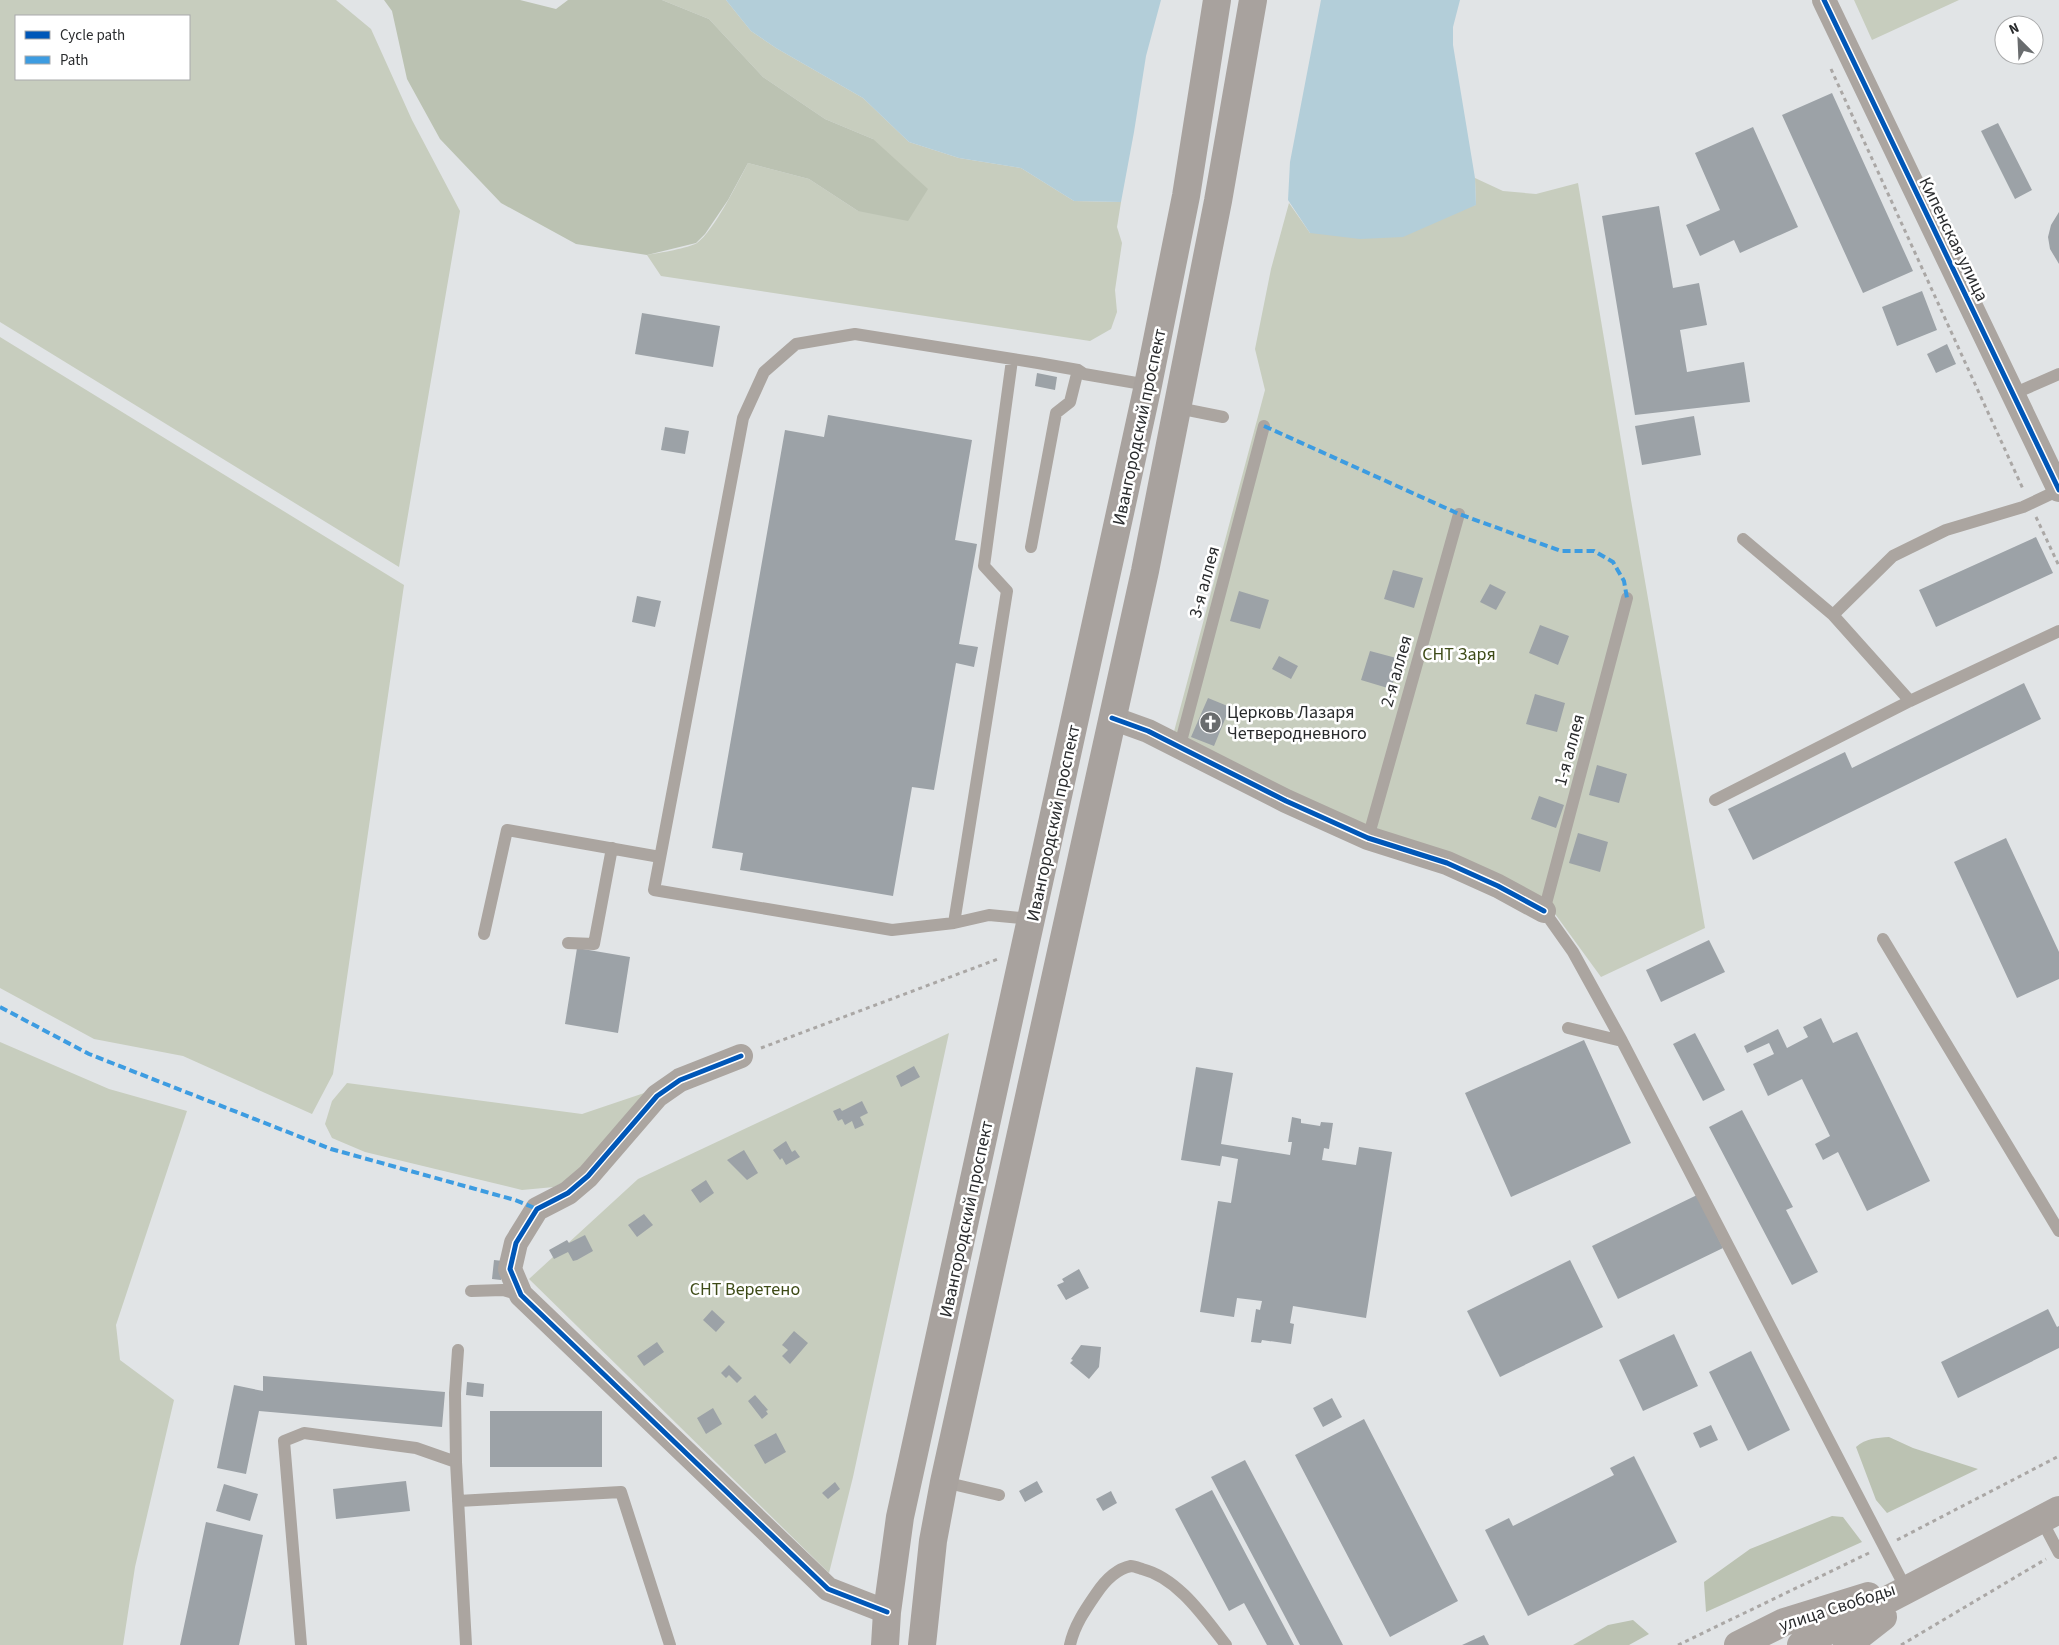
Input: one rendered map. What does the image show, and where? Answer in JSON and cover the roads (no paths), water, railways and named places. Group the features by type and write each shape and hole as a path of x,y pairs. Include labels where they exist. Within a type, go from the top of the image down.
{"highway":[{"name":"Ивангородский проспект","path":"885,1645 887,1612 900,1517 1148,385 1186,196 1217,0"},
{"name":"Ивангородский проспект","path":"922,1645 933,1541 944,1482 1112,718 1178,408 1218,201 1253,0"}],"main road":[{"name":"улица Свободы","path":"1801,1645 2050,1514"},
{"name":"улица Свободы","path":"1738,1645 1784,1622 1938,1574"},
{"name":"улица Свободы","path":"1847,1645 1938,1574"}],"street":[{"name":"Кипенская улица","path":"1824,0 2059,490"},
{"path":"1112,718 1148,731 1179,749 1221,767 1286,801 1368,838 1447,863 1498,886 1544,911"},
{"path":"741,1056 680,1080 657,1096 588,1176 568,1193 537,1209 516,1243 510,1269 521,1295 828,1589 887,1612"}],"lane":[{"path":"1032,919 989,915 954,923 892,930 654,890 742,418 764,372 796,344 854,334 1078,370 1084,374 1148,385"},
{"path":"954,923 1007,591 984,566 1012,360"},
{"path":"1031,547 1056,413 1070,402 1078,370"},
{"path":"2013,394 2059,374"},
{"path":"1178,408 1222,416"},
{"name":"3-я аллея","path":"1179,749 1264,426"},
{"path":"1833,616 1893,556 1946,530 2029,503 2059,490"},
{"name":"2-я аллея","path":"1368,838 1459,514"},
{"path":"1743,538 1833,616 1910,701"},
{"name":"1-я аллея","path":"1544,911 1627,598"},
{"path":"1715,800 1910,701 2059,631"},
{"path":"484,934 507,830 660,857"},
{"path":"568,943 594,944 612,848"},
{"path":"1544,911 1574,952 1622,1041 1904,1585"},
{"path":"1883,939 2059,1231"},
{"path":"1568,1028 1622,1041"},
{"path":"471,1291 503,1290 521,1295"},
{"path":"458,1350 455,1393 456,1462 466,1645"},
{"path":"301,1645 284,1441 304,1433 416,1448 456,1462"},
{"path":"944,1482 999,1495"},
{"path":"458,1502 621,1492 670,1645"},
{"path":"2050,1514 2058,1553"},
{"path":"1070,1645 1073,1633 1101,1587 1114,1573 1132,1566 1155,1572 1187,1598 1226,1645"}],"water":[{"path":"726,0 1161,0 1146,56 1121,202 1074,201 1021,168 959,158 909,142 863,98 776,48 751,31"},
{"path":"1321,0 1460,0 1453,27 1453,45 1475,178 1476,205 1403,237 1360,239 1310,233 1288,200 1290,162"}],"place":[{"name":"Церковь Лазаря Четверодневного","path":"1211,722"}],"park label":[{"name":"СНТ Заря","path":"1459,654"},
{"name":"СНТ Веретено","path":"745,1289"}]}
